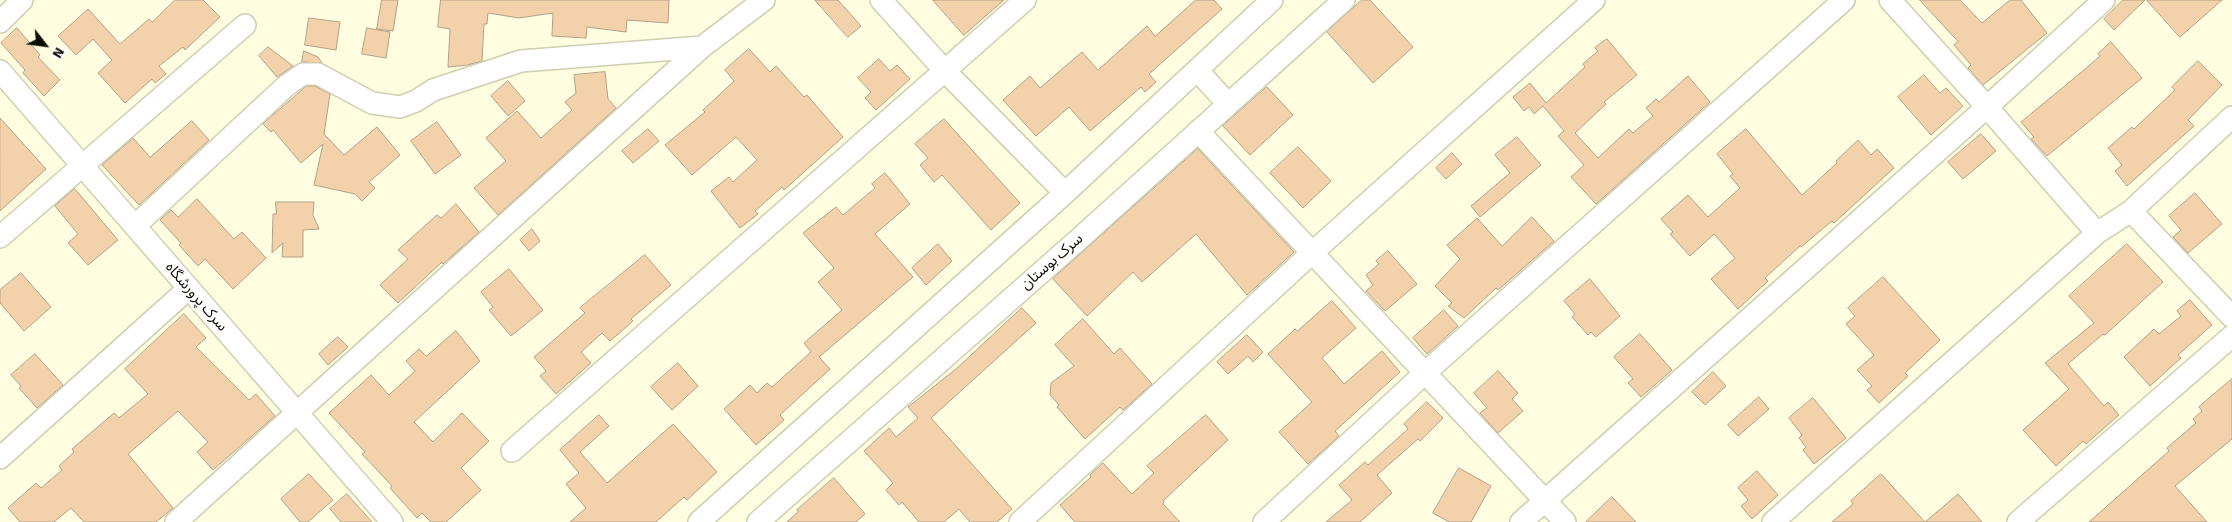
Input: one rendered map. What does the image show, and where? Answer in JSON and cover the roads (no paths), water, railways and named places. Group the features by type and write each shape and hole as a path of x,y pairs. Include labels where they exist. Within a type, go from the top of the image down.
{"street":[{"path":"0,22 22,0"},
{"path":"176,522 702,47 764,0"},
{"path":"881,0 946,72 1065,193"},
{"path":"512,451 946,72 1025,0"},
{"name":"سرک بوستان","path":"758,522 1344,0"},
{"path":"1020,522 1313,252 1594,0"},
{"path":"1264,522 1426,372 1844,0"},
{"path":"1890,0 1987,107 2096,233"},
{"path":"1521,522 1987,107 2104,0"},
{"path":"699,522 1065,193 1198,71 1266,2"},
{"path":"0,237 244,25"},
{"path":"135,226 286,86 303,74 318,74 372,103 400,106 416,101 434,90 521,62 702,47"},
{"name":"سرک پرورشگاه","path":"0,71 392,522"},
{"path":"1198,71 1228,104"},
{"path":"1773,522 2096,233 2131,211 2232,117"},
{"path":"1198,131 1566,522"},
{"path":"2131,211 2232,317"},
{"path":"0,458 188,288"},
{"path":"2018,522 2232,336"}]}
